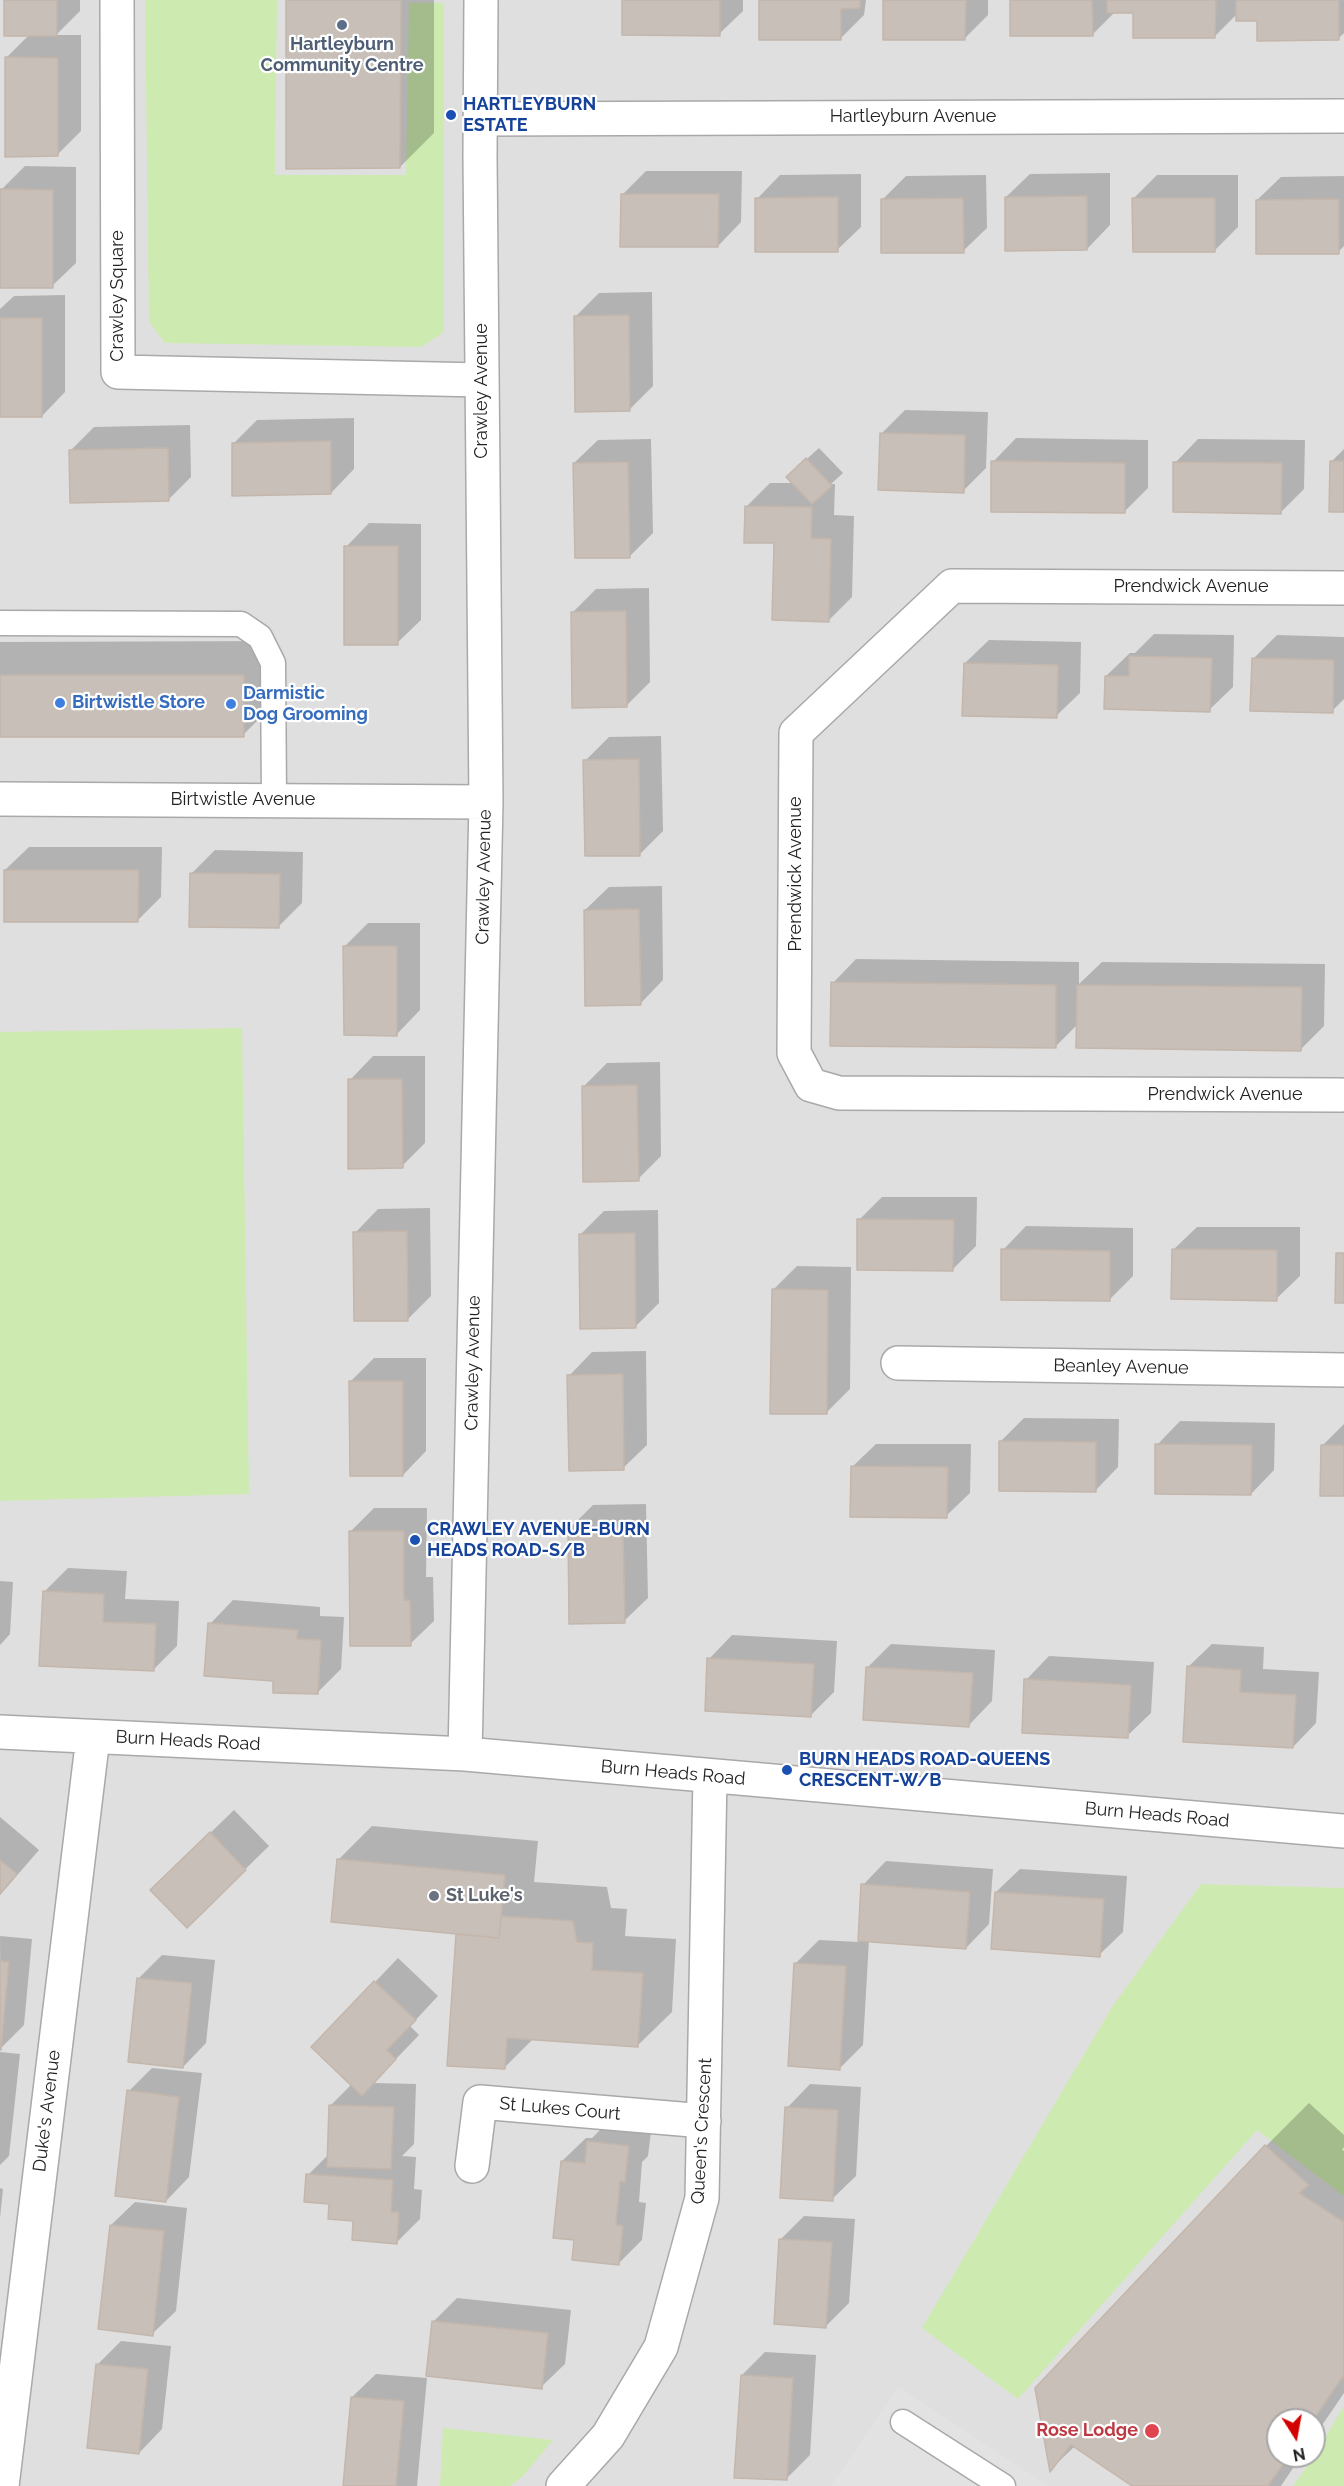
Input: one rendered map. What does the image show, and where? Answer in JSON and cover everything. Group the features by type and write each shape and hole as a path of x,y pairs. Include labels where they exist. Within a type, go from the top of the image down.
{"street":[{"name":"Crawley Square","path":"117,0 118,372 482,380"},
{"name":"Crawley Avenue","path":"465,1754 486,802 481,0"},
{"name":"Hartleyburn Avenue","path":"481,119 1344,116"},
{"name":"Prendwick Avenue","path":"1341,1095 839,1093 811,1085 794,1053 796,733 952,586 1344,588"},
{"name":"Birtwistle Avenue","path":"0,799 486,802"},
{"name":"Beanley Avenue","path":"898,1363 1344,1370"},
{"name":"Burn Heads Road","path":"0,1732 465,1754 1344,1831"},
{"name":"Duke's Avenue","path":"2,2486 93,1737"},
{"name":"Queen's Crescent","path":"563,2486 608,2436 661,2347 702,2198 710,1776"},
{"name":"St Lukes Court","path":"472,2166 480,2102 704,2121"}],"lane":[{"path":"0,623 241,624 260,638 273,663 274,800"},
{"path":"903,2422 1003,2486"}],"shaded area":[{"path":"0,0 1344,0 1344,2486 0,2486"},
{"path":"898,2386 1049,2486 831,2486"}],"green space":[{"path":"145,0 277,0 275,175 406,175 409,3 444,3 444,332 421,347 165,343 149,322"},
{"path":"242,1028 249,1494 0,1501 0,1032"},
{"path":"1201,1884 1344,1888 1344,2196 1257,2130 1018,2399 922,2328 1112,2007"},
{"path":"1344,2406 1344,2486 1293,2486 1306,2468 1326,2468 1326,2436"},
{"path":"443,2428 553,2440 523,2476 510,2486 440,2486"}],"building":[{"path":"4,0 57,0 57,36 4,36"},
{"path":"286,0 401,0 400,168 286,169"},
{"path":"622,0 720,0 720,36 622,35"},
{"path":"759,0 860,0 860,8 841,9 841,40 759,40"},
{"path":"883,0 966,0 965,40 883,40"},
{"path":"1010,0 1092,0 1093,36 1010,36"},
{"path":"1107,0 1216,0 1215,38 1133,38 1133,13 1107,13"},
{"path":"1236,0 1339,0 1339,40 1257,41 1257,21 1236,21"},
{"path":"5,57 58,58 58,156 5,157"},
{"path":"0,189 53,190 53,288 0,288"},
{"path":"621,194 719,194 718,247 620,247"},
{"path":"1087,196 1087,250 1005,251 1005,197"},
{"path":"838,197 838,252 755,252 755,198"},
{"path":"963,198 964,253 881,253 881,199"},
{"path":"1132,198 1215,198 1215,252 1133,252"},
{"path":"1339,199 1339,254 1256,254 1256,200"},
{"path":"629,315 630,411 575,412 574,316"},
{"path":"0,318 42,318 42,417 0,417"},
{"path":"880,433 965,435 964,493 878,490"},
{"path":"331,441 331,494 232,496 232,443"},
{"path":"168,448 169,501 70,503 69,450"},
{"path":"806,458 832,486 812,504 786,477"},
{"path":"991,461 1125,463 1125,513 991,512"},
{"path":"1330,461 1344,461 1344,512 1329,512"},
{"path":"628,462 630,558 575,558 573,463"},
{"path":"1173,462 1282,463 1281,514 1173,512"},
{"path":"745,506 812,507 811,538 831,539 829,622 772,620 774,543 744,543"},
{"path":"344,546 398,546 398,645 344,645"},
{"path":"626,611 627,707 572,708 571,612"},
{"path":"1129,656 1212,658 1210,712 1104,709 1105,676 1129,676"},
{"path":"1252,658 1334,660 1333,713 1250,711"},
{"path":"964,663 1058,665 1057,718 962,716"},
{"path":"0,675 244,675 244,737 0,737"},
{"path":"639,759 640,856 585,856 583,760"},
{"path":"4,870 139,870 138,922 4,922"},
{"path":"190,873 280,874 279,928 189,927"},
{"path":"639,909 641,1005 585,1006 584,910"},
{"path":"343,946 397,946 397,1036 344,1035"},
{"path":"831,982 1056,985 1056,1048 830,1046"},
{"path":"1077,985 1302,987 1301,1051 1076,1048"},
{"path":"348,1079 402,1079 403,1168 348,1169"},
{"path":"637,1085 639,1181 583,1182 582,1086"},
{"path":"857,1219 954,1220 953,1271 857,1270"},
{"path":"407,1231 408,1321 354,1321 353,1232"},
{"path":"635,1233 636,1328 580,1329 579,1234"},
{"path":"1001,1249 1110,1251 1110,1301 1001,1300"},
{"path":"1172,1249 1277,1250 1277,1301 1171,1299"},
{"path":"1336,1253 1344,1253 1344,1303 1335,1303"},
{"path":"772,1289 828,1290 827,1414 770,1414"},
{"path":"623,1374 624,1470 569,1471 567,1375"},
{"path":"349,1381 403,1381 403,1476 350,1476"},
{"path":"999,1441 1096,1442 1096,1492 999,1491"},
{"path":"1155,1444 1252,1445 1251,1495 1155,1494"},
{"path":"1321,1445 1344,1445 1344,1496 1320,1496"},
{"path":"851,1466 948,1467 947,1518 850,1517"},
{"path":"623,1527 625,1623 569,1624 568,1528"},
{"path":"349,1531 404,1531 404,1600 410,1600 411,1646 350,1646"},
{"path":"43,1591 104,1594 103,1622 156,1624 154,1671 39,1666"},
{"path":"208,1623 298,1630 297,1639 321,1640 318,1694 273,1693 273,1681 204,1676"},
{"path":"707,1658 814,1664 811,1717 705,1711"},
{"path":"1187,1666 1241,1670 1240,1692 1296,1695 1293,1748 1183,1742"},
{"path":"866,1667 973,1673 969,1727 863,1720"},
{"path":"1024,1679 1131,1685 1128,1738 1022,1733"},
{"path":"210,1832 246,1870 187,1928 150,1890"},
{"path":"337,1859 505,1875 499,1938 331,1922"},
{"path":"0,1860 17,1874 0,1894"},
{"path":"861,1884 970,1892 966,1949 858,1941"},
{"path":"995,1892 1104,1899 1100,1957 991,1949"},
{"path":"501,1916 573,1921 577,1942 593,1943 592,1970 643,1973 638,2047 507,2038 505,2069 447,2066 456,1934 499,1938"},
{"path":"0,1961 9,1962 1,2050 0,2050"},
{"path":"794,1963 846,1966 840,2070 788,2066"},
{"path":"137,1978 192,1983 183,2068 128,2062"},
{"path":"374,1981 416,2020 387,2050 396,2059 362,2096 311,2047"},
{"path":"127,2090 179,2097 166,2202 115,2196"},
{"path":"329,2105 394,2107 391,2169 327,2167"},
{"path":"785,2107 838,2110 833,2201 780,2198"},
{"path":"587,2141 629,2146 625,2182 620,2181 616,2225 623,2226 619,2265 572,2260 574,2240 553,2238 561,2161 585,2163"},
{"path":"1265,2145 1309,2185 1299,2193 1344,2222 1344,2375 1321,2408 1266,2408 1266,2468 1281,2468 1268,2486 1132,2486 1071,2445 1050,2472 1035,2388"},
{"path":"306,2174 393,2180 391,2212 399,2212 397,2244 352,2240 353,2221 328,2219 329,2204 304,2202"},
{"path":"110,2225 164,2231 153,2336 98,2329"},
{"path":"779,2239 832,2242 826,2328 774,2324"},
{"path":"432,2321 548,2333 542,2389 426,2376"},
{"path":"96,2364 148,2369 139,2454 87,2448"},
{"path":"741,2375 793,2378 787,2480 734,2478"},
{"path":"351,2397 404,2401 396,2486 343,2486"}],"place":[{"name":"Hartleyburn Community Centre","path":"342,25"},
{"name":"HARTLEYBURN ESTATE","path":"451,115"},
{"name":"Birtwistle Store","path":"60,703"},
{"name":"Darmistic Dog Grooming","path":"231,704"},
{"name":"CRAWLEY AVENUE-BURN HEADS ROAD-S/B","path":"415,1540"},
{"name":"BURN HEADS ROAD-QUEENS CRESCENT-W/B","path":"787,1770"},
{"name":"St Luke's","path":"434,1896"},
{"name":"Rose Lodge","path":"1152,2431"}]}
